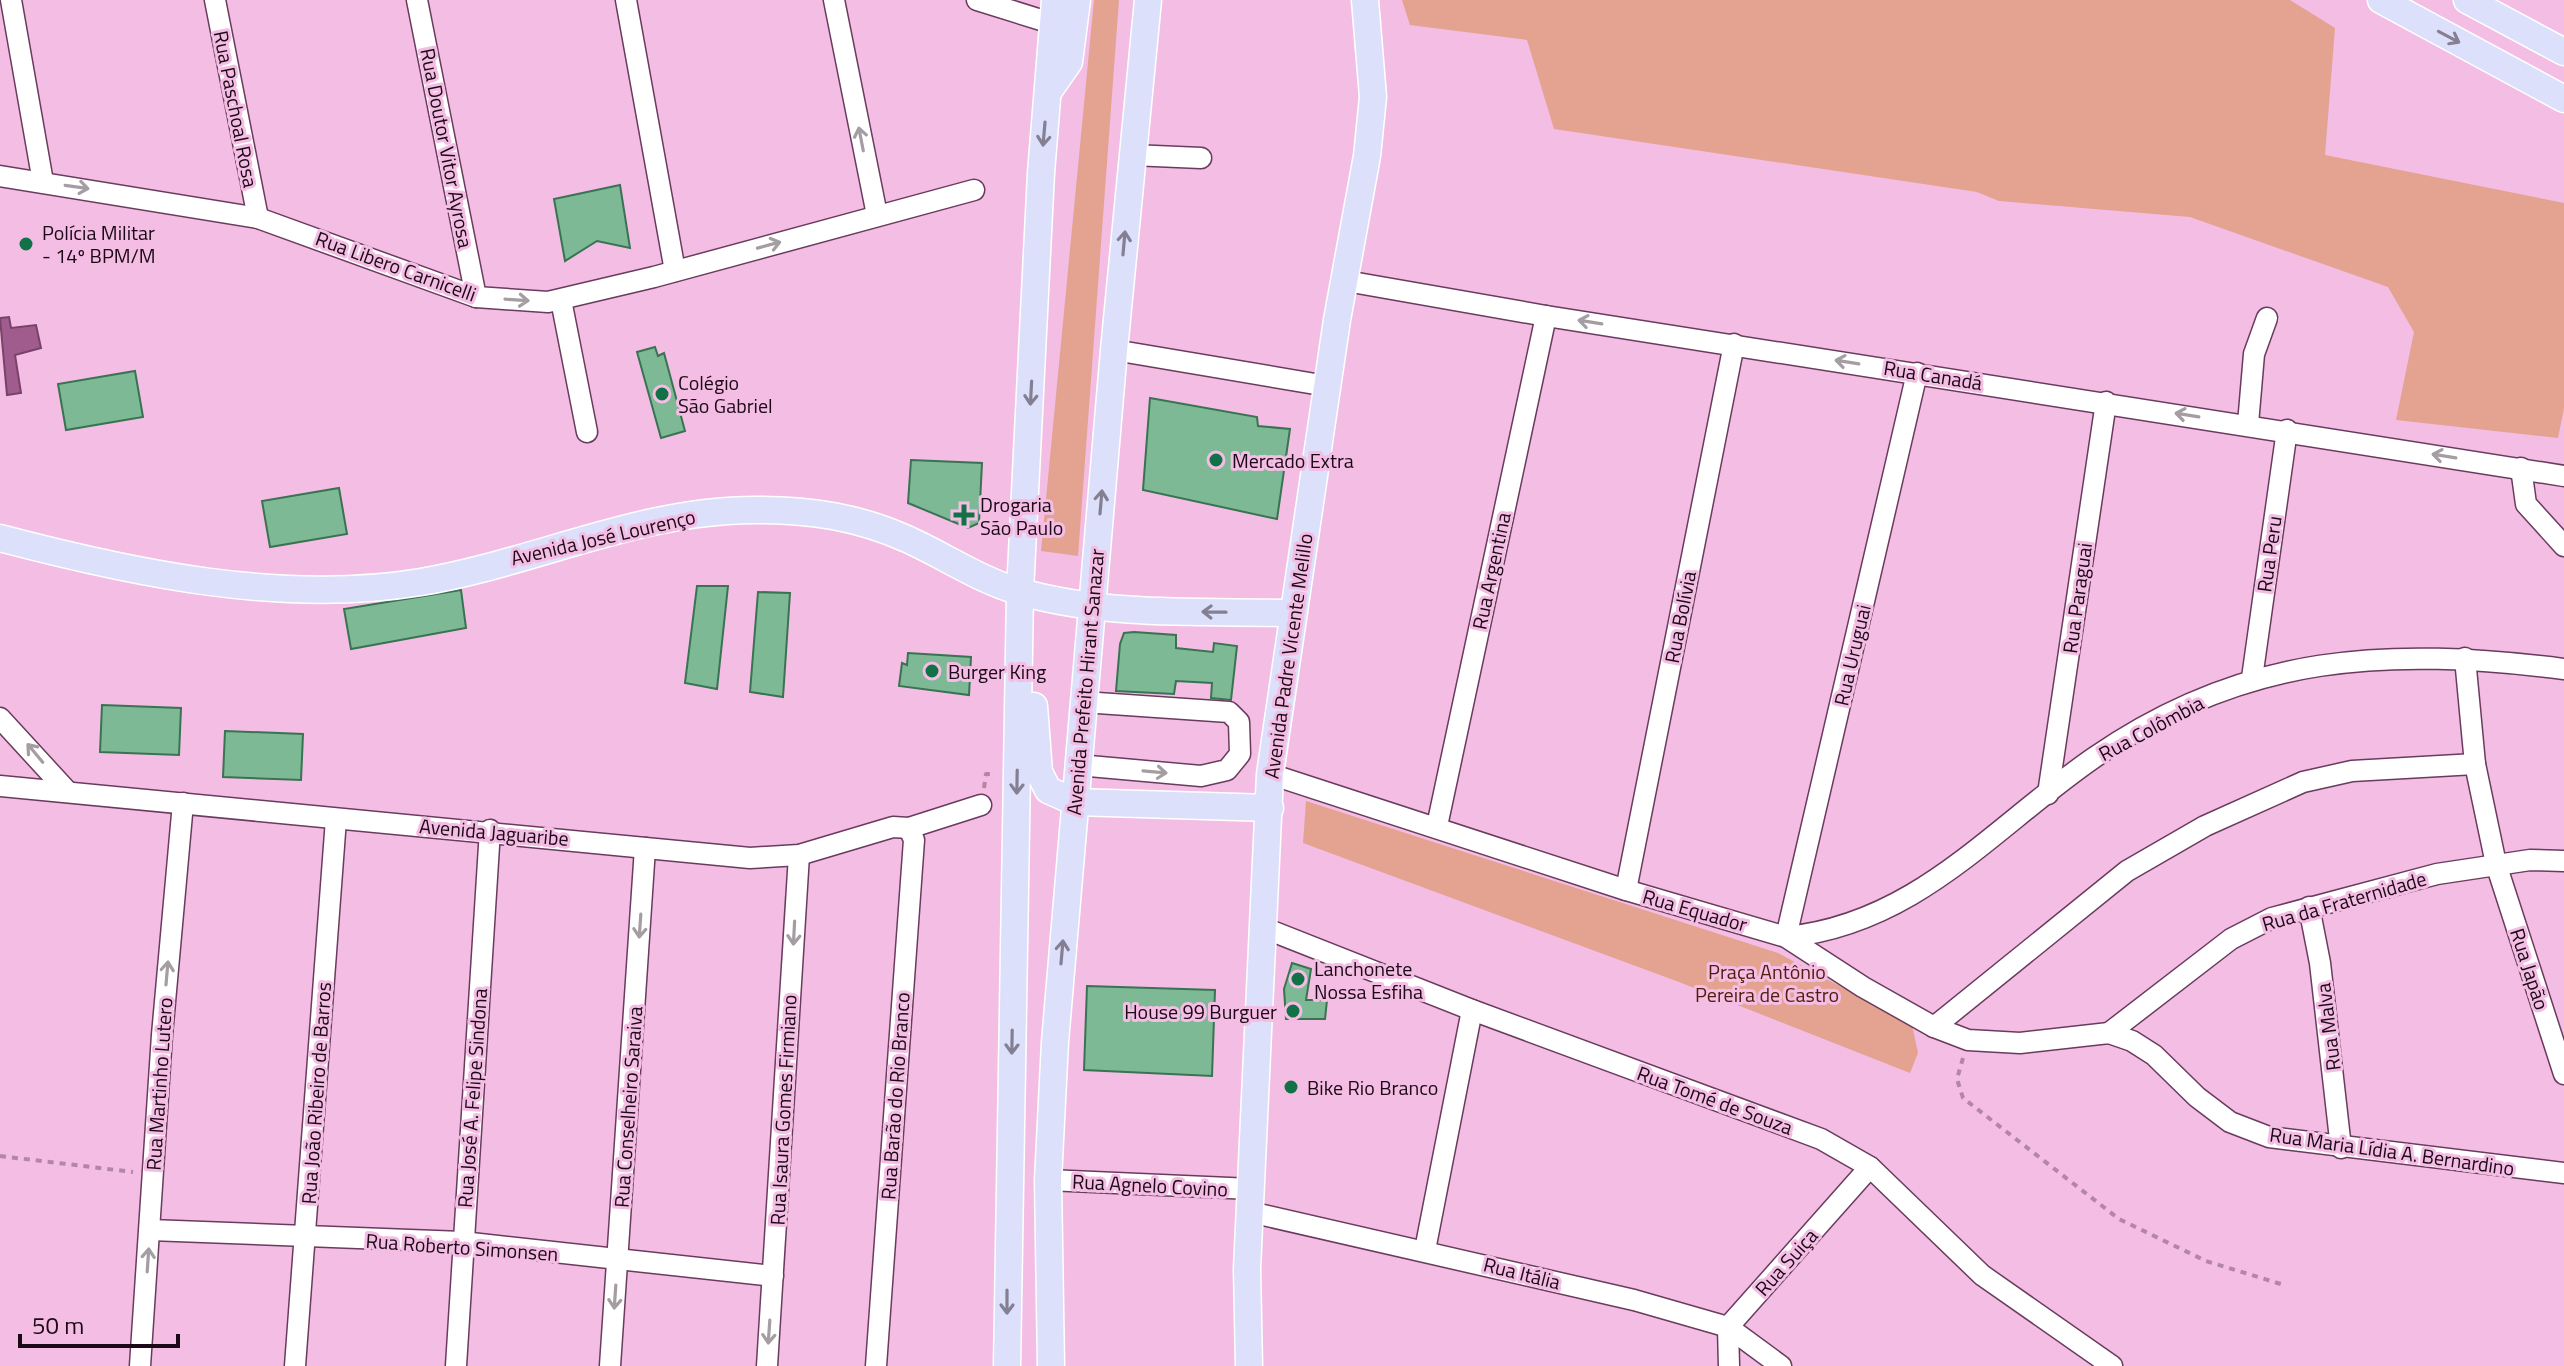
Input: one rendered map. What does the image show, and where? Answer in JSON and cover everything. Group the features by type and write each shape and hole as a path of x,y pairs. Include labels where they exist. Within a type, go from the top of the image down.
{"main road":[{"path":"1048,92 1069,62 1077,0"},
{"path":"1132,0 1123,91 1134,142"},
{"name":"Avenida Prefeito Hirant Sanazar","path":"1051,1366 1048,1180 1055,1042 1114,350 1148,0"},
{"name":"Avenida Padre Vicente Melillo","path":"1249,1366 1251,1201 1270,774 1327,386 1367,156 1373,97 1365,0"},
{"path":"2381,0 2564,99"},
{"path":"2467,0 2564,52"},
{"path":"1007,1366 1020,592 1054,12"},
{"name":"Avenida José Lourenço","path":"0,538 118,569 174,578 366,588 469,571 635,526 701,513 756,510 830,513 906,539 1020,592 1093,608 1292,613"},
{"path":"1019,661 1032,688 1042,783 1048,790 1075,802 1270,808"}],"street":[{"path":"11,0 43,182"},
{"name":"Rua Paschoal Rosa","path":"215,0 258,218"},
{"name":"Rua Doutor Vitor Ayrosa","path":"417,0 476,297"},
{"path":"626,0 675,271"},
{"path":"834,0 877,215"},
{"path":"977,0 1054,12"},
{"path":"1134,142 1201,158"},
{"name":"Rua Libero Carnicelli","path":"0,176 258,218 476,297 517,301 561,300 974,190"},
{"name":"Rua Canadá","path":"1346,281 1546,316 2287,430 2564,476"},
{"path":"561,300 587,432"},
{"name":"Rua Argentina","path":"1437,826 1546,316"},
{"path":"2248,424 2254,354 2267,318"},
{"name":"Rua Bolívia","path":"1626,890 1734,344"},
{"path":"1114,350 1327,386"},
{"name":"Rua Uruguai","path":"1786,937 1917,373"},
{"name":"Rua Paraguai","path":"2048,794 2106,402"},
{"name":"Rua Peru","path":"2252,678 2287,430"},
{"path":"2521,468 2526,504 2564,546"},
{"name":"Rua Colômbia","path":"1786,937 1815,934 1900,902 1934,883 2095,757 2144,729 2252,678 2329,663 2419,657 2465,658 2564,669"},
{"name":"Rua Japão","path":"2465,658 2475,764 2496,864 2564,1074"},
{"path":"1078,765 1201,776 1227,770 1240,754 1239,722 1229,712 1083,702"},
{"path":"0,718 67,791"},
{"path":"1934,1027 2127,871 2205,826 2303,782 2352,771 2475,764"},
{"name":"Rua Equador","path":"1270,774 1626,890 1786,937 1863,987 1934,1027 1968,1040 2047,1041 2109,1033"},
{"name":"Avenida Jaguaribe","path":"0,786 336,819 490,830 750,858 799,855 893,827 909,828 981,805"},
{"name":"Rua Martinho Lutero","path":"140,1366 183,803"},
{"name":"Rua João Ribeiro de Barros","path":"295,1366 336,819"},
{"name":"Rua Barão do Rio Branco","path":"876,1366 914,840 909,828"},
{"name":"Rua José A. Felipe Sindona","path":"456,1366 490,830"},
{"name":"Rua Conselheiro Saraiva","path":"610,1366 645,848"},
{"name":"Rua Isaura Gomes Firmiano","path":"767,1366 799,855"},
{"name":"Rua da Fraternidade","path":"2109,1033 2231,939 2272,918 2437,874 2496,864 2564,861"},
{"name":"Rua Malva","path":"2309,907 2324,992 2341,1148"},
{"name":"Rua Tomé de Souza","path":"1264,928 1472,1010 1821,1139 1870,1167 1982,1275 2112,1366"},
{"path":"1425,1250 1472,1010"},
{"name":"Rua Maria Lídia A. Bernardino","path":"2109,1033 2154,1055 2197,1097 2230,1122 2269,1137 2564,1173"},
{"name":"Rua Suiça","path":"1728,1327 1870,1167"},
{"name":"Rua Agnelo Covino","path":"1048,1180 1251,1201"},
{"name":"Rua Itália","path":"1251,1201 1425,1250 1634,1300 1728,1327 1781,1366"},
{"name":"Rua Roberto Simonsen","path":"150,1230 306,1239 462,1242 773,1276"},
{"path":"1728,1327 1729,1366"}],"path":[{"path":"1968,1040 1957,1079 1963,1098 2021,1146 2119,1219 2206,1261 2284,1285"},
{"path":"0,1156 153,1174"}],"green space":[{"path":"1094,0 1119,0 1078,556 1041,551"},
{"path":"1402,0 2290,0 2335,28 2325,155 2564,203 2564,408 2558,438 2396,420 2414,332 2388,287 2190,217 1999,201 1977,192 1554,129 1527,40 1410,25"},
{"name":"Praça Antônio Pereira de Castro","path":"1306,801 1778,953 1912,1025 1918,1053 1910,1073 1679,982 1303,843"}],"shaded area":[{"path":"9,317 11,328 36,325 41,348 15,355 21,393 7,395 0,318"}],"building":[{"path":"620,185 630,248 597,241 565,261 554,199"},
{"name":"Colégio São Gabriel","path":"655,347 658,356 664,353 685,431 661,438 637,352"},
{"path":"135,371 143,417 66,430 58,384"},
{"name":"Mercado Extra","path":"1150,398 1257,417 1258,426 1290,429 1277,519 1143,490"},
{"path":"911,460 982,463 979,523 968,528 908,503"},
{"path":"339,488 347,534 270,547 262,501"},
{"path":"697,586 728,586 717,689 685,683"},
{"path":"461,590 466,628 351,649 344,609"},
{"path":"758,592 790,593 783,697 750,692"},
{"path":"1124,633 1176,635 1176,648 1213,652 1214,643 1237,646 1231,700 1211,698 1212,683 1176,681 1174,694 1116,691 1120,644"},
{"name":"Burger King","path":"908,653 971,657 969,695 899,686 902,663 907,665"},
{"path":"102,705 181,708 179,755 100,752"},
{"path":"225,731 303,734 301,780 223,777"},
{"path":"1292,963 1311,969 1306,1000 1327,1000 1325,1019 1286,1019 1284,989"},
{"path":"1087,986 1215,990 1212,1076 1084,1070"}],"place":[{"name":"Polícia Militar - 14º BPM/M","path":"26,244"},
{"name":"Colégio São Gabriel","path":"662,394"},
{"name":"Mercado Extra","path":"1216,460"},
{"name":"Drogaria São Paulo","path":"964,515"},
{"name":"Burger King","path":"932,671"},
{"name":"Lanchonete Nossa Esfiha","path":"1298,979"},
{"name":"House 99 Burguer","path":"1293,1011"},
{"name":"Bike Rio Branco","path":"1291,1087"}]}
